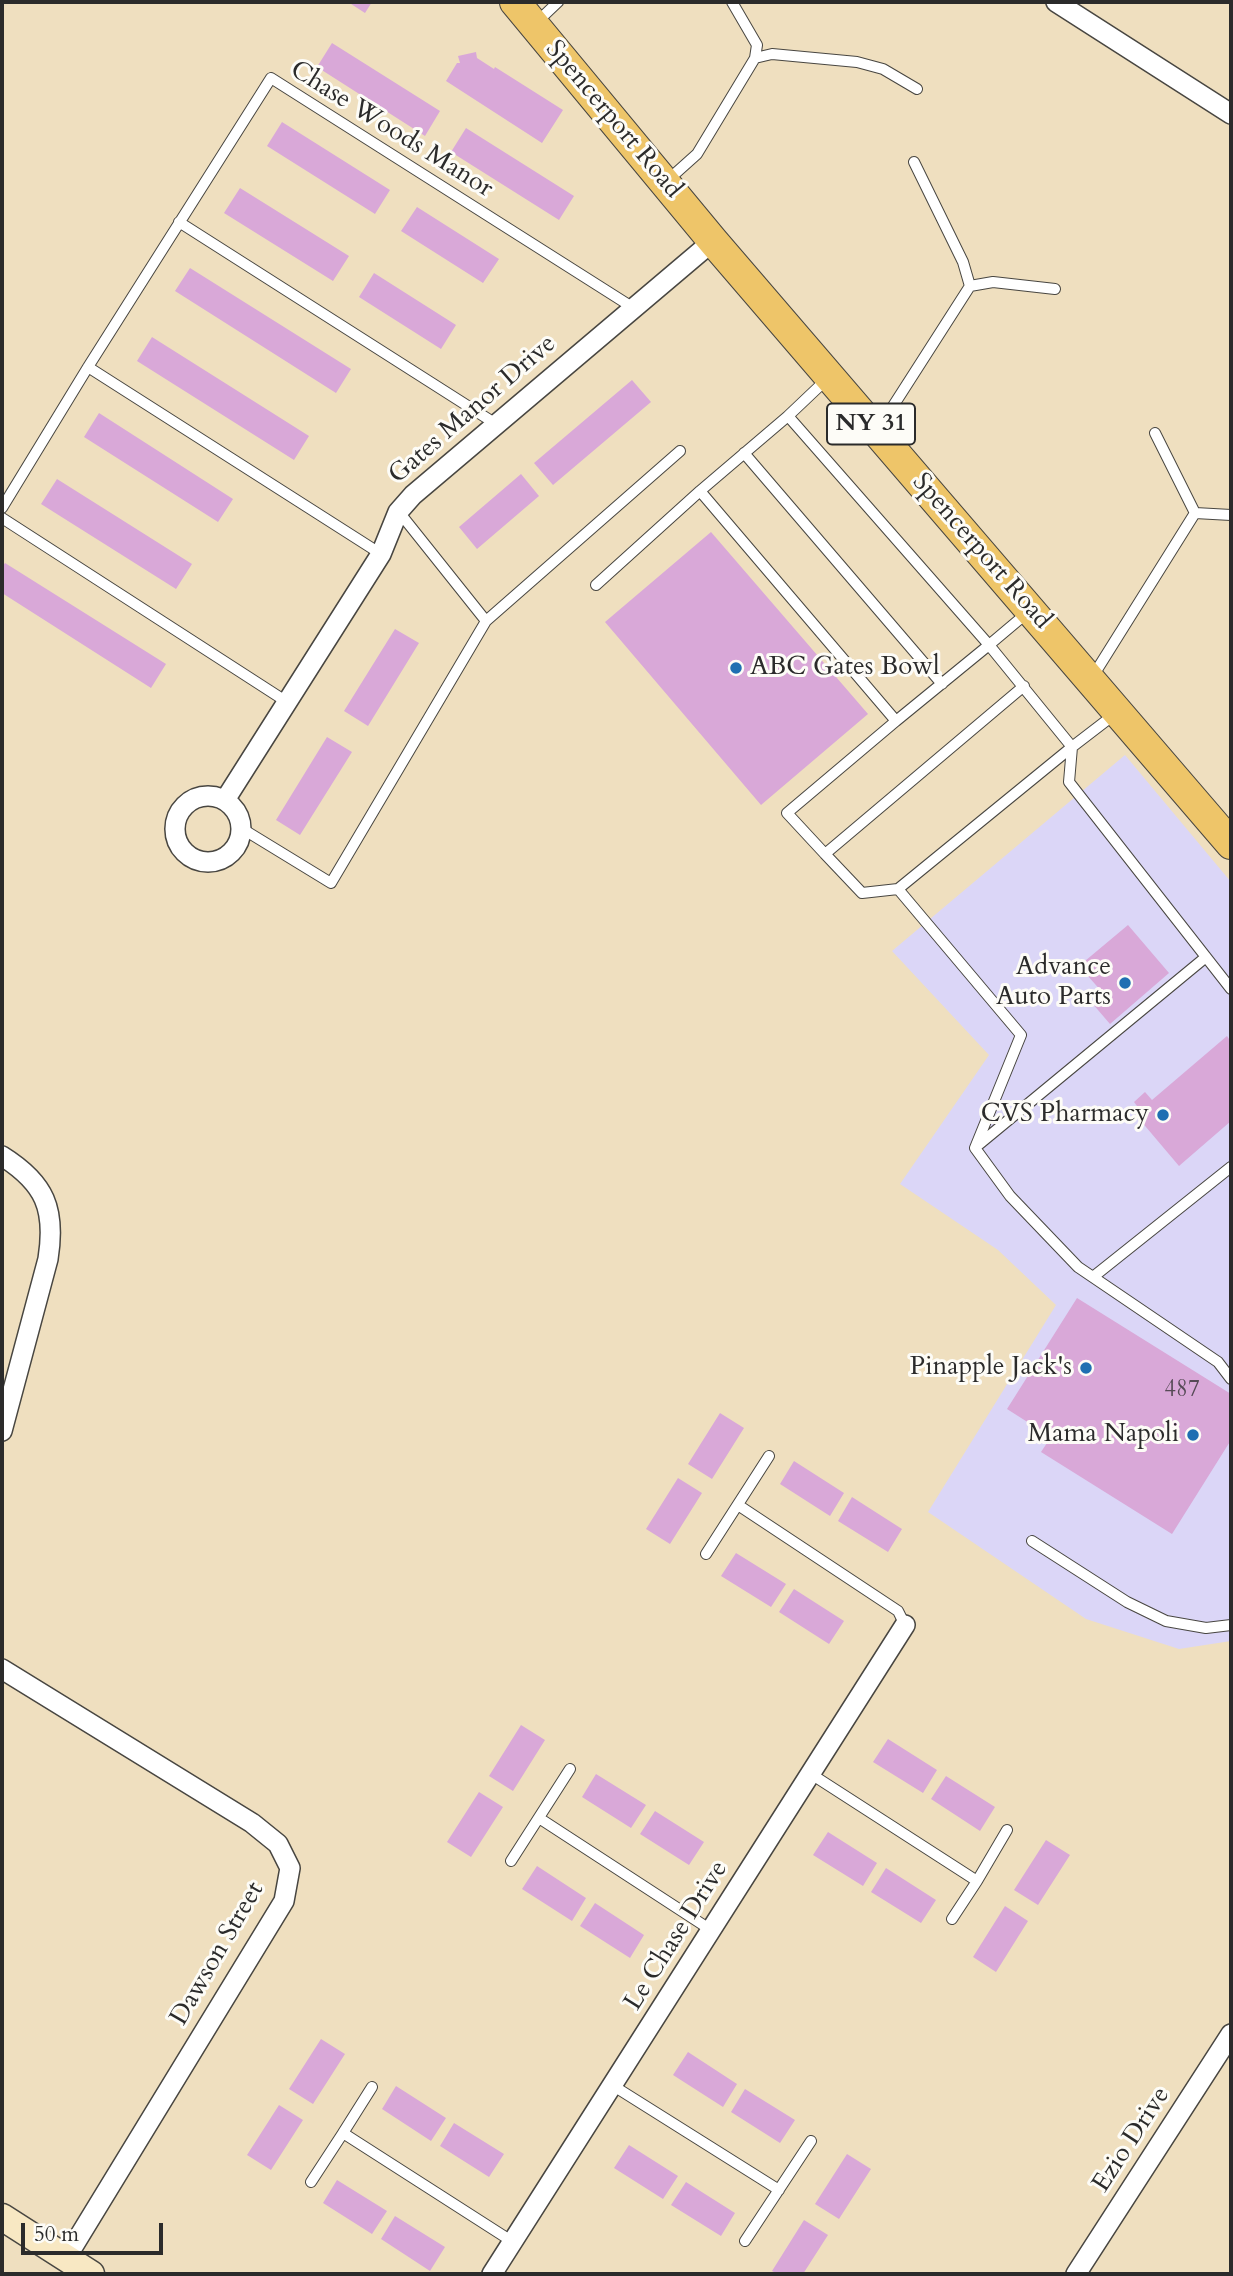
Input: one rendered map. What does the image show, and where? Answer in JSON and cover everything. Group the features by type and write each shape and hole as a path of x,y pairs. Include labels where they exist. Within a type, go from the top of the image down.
{"main road":[{"name":"Spencerport Road","path":"515,2 713,241 1231,844"}],"street":[{"path":"1056,2 1231,114"},
{"name":"Gates Manor Drive","path":"225,800 381,554 398,512 413,495 713,241"},
{"path":"215,796 234,808 241,828 234,850 215,862 203,862 192,859 178,844 175,823 185,804 194,798 215,796"},
{"path":"2,1156 33,1179 45,1196 52,1237 2,1432"},
{"name":"Le Chase Drive","path":"492,2274 905,1625"},
{"name":"Dawson Street","path":"2,1669 252,1823 278,1844 290,1868 284,1901 66,2258"},
{"name":"Ezio Drive","path":"1076,2274 1231,2034"},
{"path":"2,2217 91,2274"}],"lane":[{"path":"534,24 558,2"},
{"path":"665,183 697,154 755,58 757,45 732,2"},
{"path":"755,58 772,54 856,62 883,69 917,89"},
{"name":"Chase Woods Manor","path":"2,508 271,78 632,307"},
{"path":"914,162 963,261 970,286"},
{"path":"179,222 496,424"},
{"path":"877,432 970,286 993,282 1055,289"},
{"path":"88,368 381,554"},
{"path":"596,585 830,377"},
{"path":"788,416 989,645 1072,747 1069,782 1231,989"},
{"path":"1155,433 1195,513"},
{"path":"241,828 331,883 486,621 680,451"},
{"path":"744,453 942,684"},
{"path":"700,491 896,721"},
{"path":"398,512 486,621"},
{"path":"1195,513 1231,514"},
{"path":"1090,680 1195,513"},
{"path":"2,519 287,702"},
{"path":"1030,610 787,813 862,893 898,889 1119,712"},
{"path":"825,854 1024,686"},
{"path":"898,889 1021,1035 975,1148"},
{"path":"975,1148 1206,957"},
{"path":"975,1148 1010,1196 1079,1267 1218,1362 1231,1379"},
{"path":"1093,1277 1231,1167"},
{"path":"706,1554 769,1456"},
{"path":"738,1504 898,1611 905,1625"},
{"path":"1032,1541 1127,1602 1166,1621 1206,1628 1231,1625"},
{"path":"511,1861 570,1769"},
{"path":"811,1774 977,1881"},
{"path":"539,1818 711,1930"},
{"path":"952,1919 1007,1830"},
{"path":"612,2085 779,2190"},
{"path":"311,2182 372,2087"},
{"path":"343,2133 513,2242"},
{"path":"745,2241 811,2141"}],"shaded area":[{"path":"1125,755 1231,882 1231,1641 1179,1649 1086,1619 928,1512 1056,1305 998,1250 900,1184 989,1055 892,951"}],"building":[{"path":"348,2 372,2 365,13"},
{"path":"332,43 440,111 425,136 317,67"},
{"path":"476,52 477,58 563,110 542,143 446,81 457,63 460,63 458,56"},
{"path":"282,122 390,190 375,214 267,146"},
{"path":"466,128 574,196 559,220 451,152"},
{"path":"240,188 349,256 333,281 224,213"},
{"path":"417,207 499,259 483,283 401,231"},
{"path":"190,268 351,369 336,393 175,291"},
{"path":"374,273 456,325 441,349 359,297"},
{"path":"152,337 309,436 294,460 137,361"},
{"path":"632,380 651,402 553,485 534,463"},
{"path":"99,413 233,499 218,522 84,437"},
{"path":"521,474 539,496 477,549 459,527"},
{"path":"57,479 192,564 176,589 41,504"},
{"name":"ABC Gates Bowl","path":"711,532 868,714 761,805 605,622"},
{"path":"5,563 166,664 151,688 2,593 2,567"},
{"path":"395,629 419,643 368,726 344,711"},
{"path":"327,737 352,752 300,835 276,820"},
{"name":"Advance Auto Parts","path":"1128,925 1169,973 1110,1024 1092,1003 1103,993 1079,966"},
{"name":"CVS Pharmacy","path":"1227,1036 1231,1042 1231,1121 1179,1166 1135,1114 1140,1110 1134,1102 1145,1092 1152,1100"},
{"path":"1077,1298 1231,1394 1231,1440 1172,1534 1041,1452 1051,1437 1007,1409"},
{"path":"720,1413 744,1428 712,1479 688,1464"},
{"path":"794,1461 844,1493 830,1516 780,1484"},
{"path":"678,1478 702,1493 670,1544 646,1529"},
{"path":"852,1497 902,1529 888,1552 838,1521"},
{"path":"736,1553 786,1584 771,1607 721,1576"},
{"path":"794,1589 844,1621 829,1644 779,1612"},
{"path":"521,1725 545,1740 513,1791 489,1776"},
{"path":"888,1739 937,1770 923,1793 873,1762"},
{"path":"596,1774 646,1805 631,1828 582,1797"},
{"path":"946,1776 995,1807 980,1831 931,1799"},
{"path":"479,1792 503,1807 471,1857 447,1842"},
{"path":"655,1811 704,1842 689,1865 640,1834"},
{"path":"828,1832 877,1863 863,1886 813,1855"},
{"path":"1046,1840 1070,1855 1038,1905 1014,1890"},
{"path":"537,1866 586,1898 572,1921 522,1889"},
{"path":"886,1868 936,1900 921,1923 871,1892"},
{"path":"595,1903 644,1935 630,1958 580,1926"},
{"path":"1005,1906 1028,1921 996,1972 973,1957"},
{"path":"321,2039 345,2054 313,2104 289,2089"},
{"path":"688,2052 737,2084 723,2107 673,2075"},
{"path":"396,2086 446,2118 431,2141 382,2109"},
{"path":"745,2089 795,2120 780,2143 731,2112"},
{"path":"279,2105 303,2120 271,2170 247,2155"},
{"path":"454,2123 504,2154 489,2177 440,2146"},
{"path":"629,2145 678,2176 663,2199 614,2168"},
{"path":"847,2154 871,2169 839,2219 815,2204"},
{"path":"337,2180 387,2211 372,2234 323,2203"},
{"path":"686,2182 735,2213 721,2236 671,2205"},
{"path":"395,2216 445,2247 430,2271 381,2239"},
{"path":"804,2220 828,2235 803,2274 778,2274 772,2271"}],"place":[{"name":"ABC Gates Bowl","path":"736,668"},
{"name":"Advance Auto Parts","path":"1125,983"},
{"name":"CVS Pharmacy","path":"1163,1115"},
{"name":"Pinapple Jack's","path":"1086,1368"},
{"name":"Mama Napoli","path":"1193,1435"}]}
